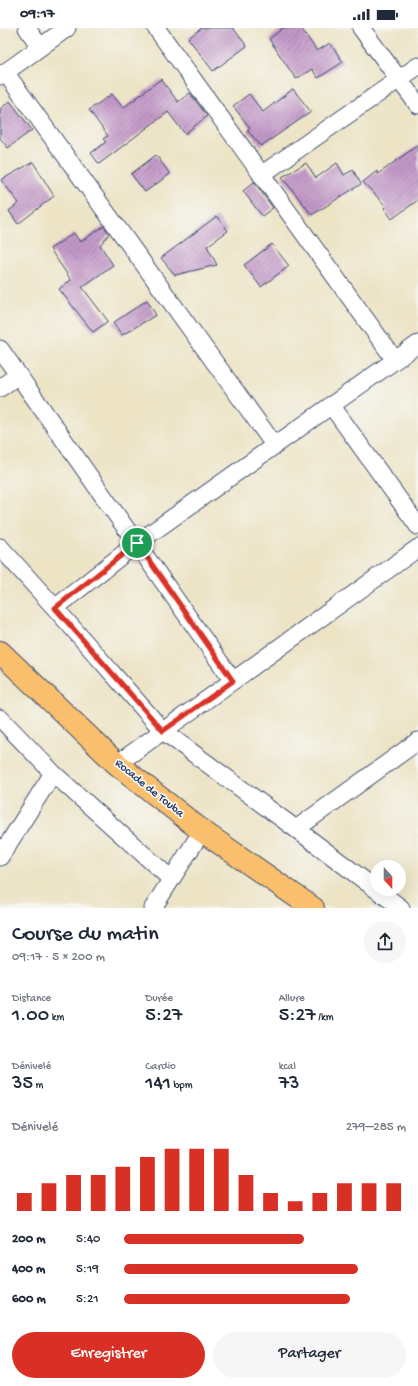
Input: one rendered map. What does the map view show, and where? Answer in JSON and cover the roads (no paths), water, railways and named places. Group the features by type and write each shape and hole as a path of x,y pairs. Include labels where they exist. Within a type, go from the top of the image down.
{"main road":[{"name":"Rocade de Touba","path":"0,652 117,764 202,832 313,908"}],"street":[{"path":"28,28 40,47"},
{"path":"67,28 3,74 275,446"},
{"path":"156,28 395,360"},
{"path":"360,28 400,79 418,105"},
{"path":"262,175 418,66"},
{"path":"55,608 137,543 418,344"},
{"path":"0,349 233,681"},
{"path":"0,388 18,375"},
{"path":"331,405 418,526"},
{"path":"0,547 163,731 296,828 401,908"},
{"path":"117,764 418,548"},
{"path":"0,718 53,773 171,879"},
{"path":"296,828 418,741"},
{"path":"0,857 53,773"},
{"path":"153,908 202,832"}]}
